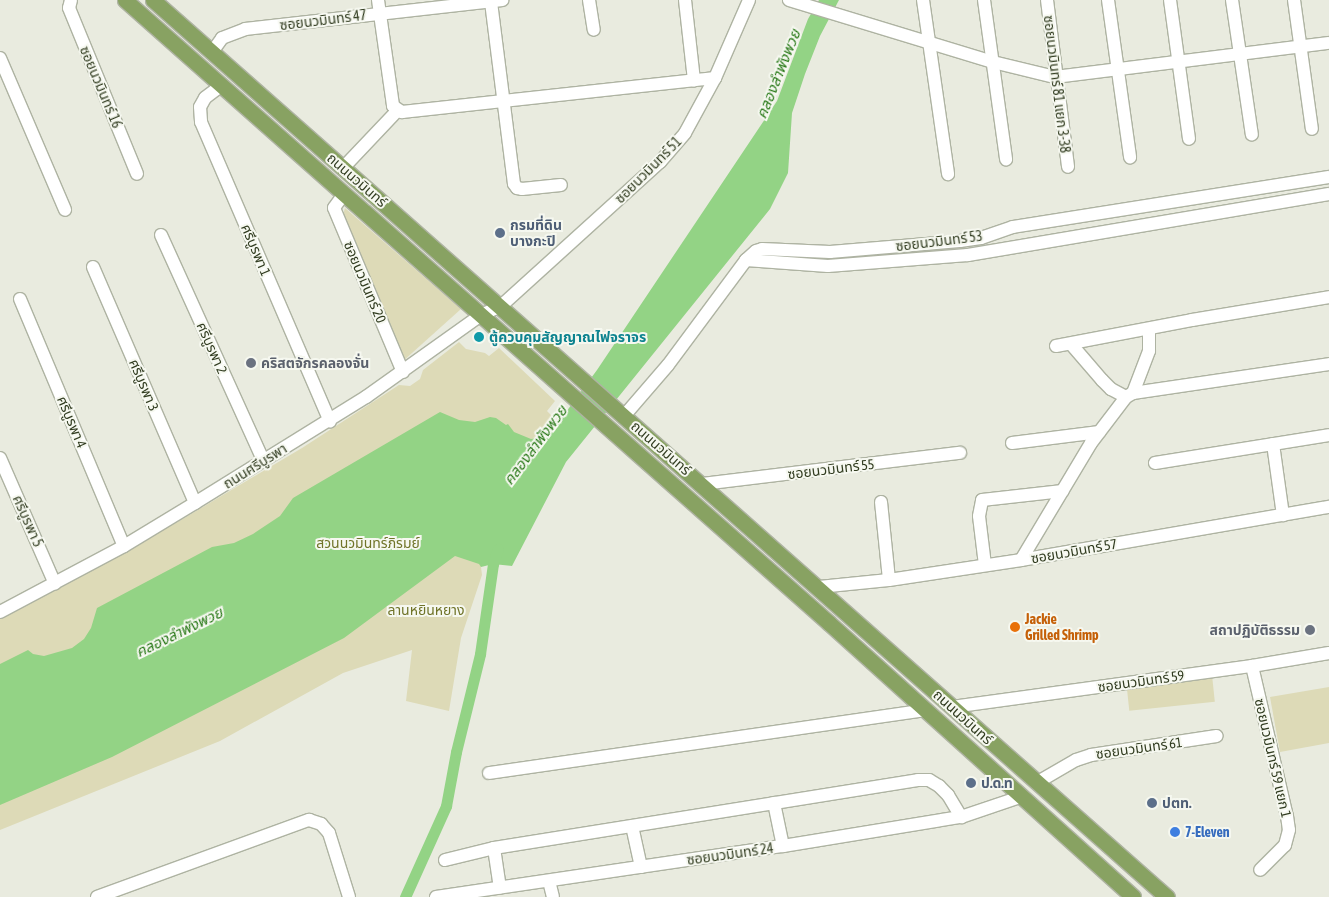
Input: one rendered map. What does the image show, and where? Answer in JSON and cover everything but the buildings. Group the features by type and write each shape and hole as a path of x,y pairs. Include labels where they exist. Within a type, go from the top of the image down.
{"main road":[{"name":"ถนนนวมินทร์","path":"125,0 926,710 1020,797 1134,897"},
{"name":"ถนนนวมินทร์","path":"153,0 502,306 1167,897"},
{"path":"1020,797 1038,782"}],"street":[{"name":"ซอยนวมินทร์ 16","path":"71,0 68,8 137,174"},
{"path":"589,0 594,30"},
{"path":"685,0 694,80"},
{"name":"ซอยนวมินทร์ 51","path":"502,306 660,162 685,133 715,78 749,0"},
{"path":"789,0 993,62 1055,77 1329,43"},
{"path":"923,0 948,174"},
{"path":"984,0 1006,159"},
{"name":"ซอยนวมินทร์ 81 แยก 3-38","path":"1047,0 1055,77 1068,167"},
{"path":"1108,0 1130,157"},
{"path":"1170,0 1189,139"},
{"path":"1232,0 1252,135"},
{"path":"1294,0 1312,129"},
{"name":"ซอยนวมินทร์ 47","path":"212,52 222,38 245,29 378,6 496,1"},
{"path":"496,1 502,100 514,184 522,189 561,185"},
{"path":"378,6 393,106 397,111 402,112 715,78"},
{"path":"0,58 65,210"},
{"name":"ศรีบูรพา 1","path":"222,85 202,103 200,107 201,122 330,421"},
{"path":"344,168 397,111"},
{"name":"ซอยนวมินทร์ 53","path":"619,411 668,365 746,260 756,251 762,249 830,252 960,241 981,238 1013,227 1329,177"},
{"name":"ซอยนวมินทร์ 20","path":"344,194 334,208 403,372"},
{"path":"746,260 828,266 968,256 1329,194"},
{"name":"ศรีบูรพา 2","path":"161,235 264,462"},
{"name":"ศรีบูรพา 3","path":"92,266 195,503"},
{"path":"1056,346 1329,297"},
{"name":"ศรีบูรพา 4","path":"20,299 124,546"},
{"name":"ถนนศรีบูรพา","path":"0,612 124,546 264,462 403,372 481,315 502,306"},
{"path":"1021,560 1099,432 1129,395 1147,358 1149,329"},
{"path":"1071,344 1112,389 1129,395 1329,364"},
{"path":"1012,443 1099,432"},
{"path":"1155,464 1329,435"},
{"path":"1273,444 1283,515"},
{"name":"ซอยนวมินทร์ 55","path":"702,484 960,453"},
{"name":"ศรีบูรพา 5","path":"0,458 55,584"},
{"path":"985,565 979,516 982,500 1062,491"},
{"path":"881,502 889,580"},
{"name":"ซอยนวมินทร์ 57","path":"818,587 889,580 1021,560 1329,507"},
{"name":"ซอยนวมินทร์ 59","path":"952,707 1252,666 1329,653"},
{"name":"ซอยนวมินทร์ 59 แยก 1","path":"1252,666 1288,816 1289,830 1285,845 1260,870"},
{"path":"489,774 926,710"},
{"name":"ซอยนวมินทร์ 61","path":"1038,782 1076,760 1091,754 1218,736"},
{"path":"445,860 494,848 929,780 948,795 961,817"},
{"name":"ซอยนวมินทร์ 24","path":"436,897 494,892 549,881 961,817 1020,797"},
{"path":"774,803 783,846"},
{"path":"97,897 309,820 320,824 329,833 349,897"},
{"path":"632,826 640,867"},
{"path":"494,848 494,892"},
{"path":"549,881 553,897"}],"green space":[{"path":"345,208 461,309 402,362 342,218"},
{"name":"สวนนวมินทร์ภิรมย์","path":"459,342 466,349 485,353 489,356 499,348 555,401 547,411 558,422 555,427 537,439 481,567 482,575 461,638 449,711 406,701 412,650 343,673 220,741 0,830 0,619 181,520 302,448 399,385 410,386 420,379 423,370"},
{"path":"1212,675 1215,702 1129,711 1126,684"},
{"path":"1329,687 1329,743 1280,752 1270,697"}],"water":[{"name":"สวนนวมินทร์ภิรมย์","path":"819,0 839,0 820,36 792,113 788,173 770,209 566,462 512,566 493,564 481,567 479,564 455,556 344,638 112,757 0,805 0,664 28,650 33,654 44,656 72,648 84,639 91,628 97,608 212,547 234,543 253,534 280,516 293,498 440,412 459,420 475,422 490,417 496,418 506,425 508,424 514,432 531,439 537,438 555,427 597,370 777,101 808,19"}],"waterway":[{"path":"405,897 446,806 456,752 480,654 493,564 498,549"}],"place":[{"name":"กรมที่ดิน บางกะปิ","path":"500,233"},
{"name":"ตู้ควบคุมสัญญาณไฟจราจร","path":"479,337"},
{"name":"คริสตจักรคลองจั่น","path":"251,363"},
{"name":"Jackie Grilled Shrimp","path":"1015,627"},
{"name":"สถาปฏิบัติธรรม","path":"1310,630"},
{"name":"ป.ด.ท","path":"971,783"},
{"name":"ปตท.","path":"1152,803"},
{"name":"7-Eleven","path":"1175,832"}],"water label":[{"name":"คลองลำพังพวย","path":"778,74"},
{"name":"คลองลำพังพวย","path":"535,445"},
{"name":"คลองลำพังพวย","path":"179,632"}],"park label":[{"name":"ลานหยินหยาง","path":"426,610"}]}
